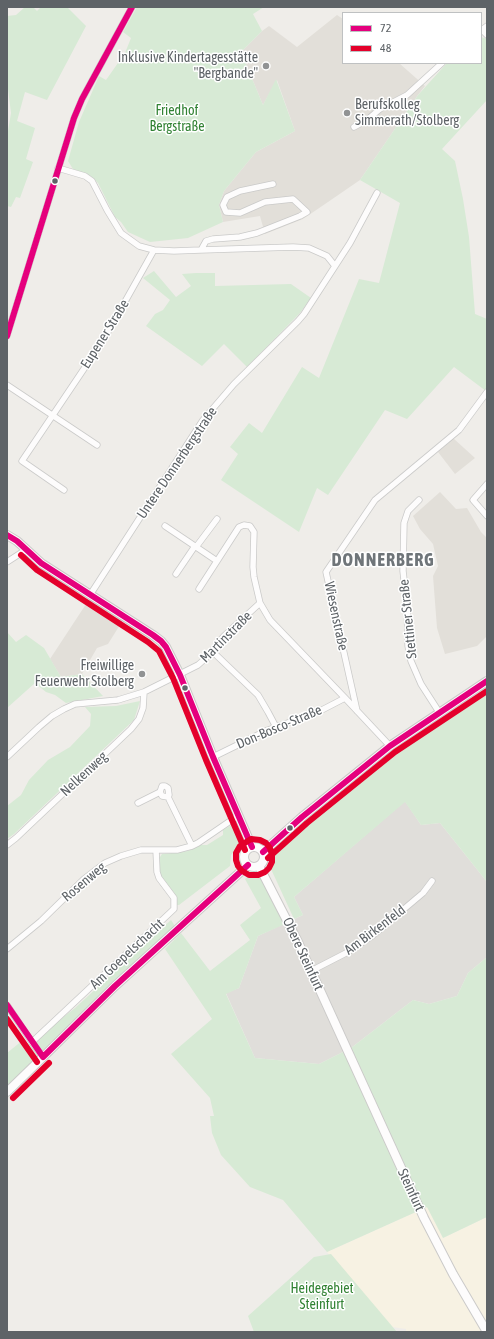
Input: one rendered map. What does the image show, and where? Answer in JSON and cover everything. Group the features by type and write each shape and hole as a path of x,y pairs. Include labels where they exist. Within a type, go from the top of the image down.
{"street":[{"path":"7,336 74,118 82,99 132,7"},
{"path":"484,28 484,32 487,35"},
{"path":"354,127 380,109 407,95 441,64"},
{"path":"58,168 85,176 92,181 121,233 139,246 154,250 174,251 293,247 308,248 327,256 335,266"},
{"path":"201,250 206,241 253,234 307,212 293,199 265,202 240,213 226,212 223,205 227,197 240,191 273,184"},
{"name":"Untere Donnerbergstraße","path":"90,595 203,420 234,384 298,321 335,266 360,225 376,193"},
{"name":"Eupener Straße","path":"64,490 22,461 104,339 154,250"},
{"path":"7,385 97,445"},
{"name":"Wiesenstraße","path":"357,711 326,572 375,500 459,430 487,392"},
{"path":"487,484 473,500 487,516"},
{"name":"Stettiner Straße","path":"419,500 408,511 404,523 402,571 407,606 408,646 411,661 421,684 439,712"},
{"path":"176,574 216,519"},
{"name":"Martinstraße","path":"7,757 52,716 64,709 76,704 118,700 144,692 180,675 198,665 208,657 224,636 260,603 252,567 254,537 253,528 247,525 239,527 199,588"},
{"path":"165,526 217,561"},
{"path":"7,534 41,562 161,641 171,654 252,847"},
{"path":"7,562 27,549"},
{"path":"260,603 263,611 270,620 390,746"},
{"path":"212,651 258,695 276,727"},
{"path":"263,852 302,816 390,746 487,681"},
{"name":"Nelkenweg","path":"7,845 22,833 131,729 139,719 143,708 144,692"},
{"name":"Don-Bosco-Straße","path":"213,757 276,727 318,712 345,698"},
{"path":"138,802 160,792 162,786 166,787 169,792 168,797 192,846"},
{"name":"Rosenweg","path":"7,949 41,921 84,880 105,863 141,850 177,850 192,846 239,815"},
{"path":"252,847 258,848 263,852 264,861 259,866 254,867 245,862 244,855 246,851 252,847"},
{"name":"Am Goepelschacht","path":"32,1042 174,909 174,898 159,878 157,872 156,850"},
{"path":"7,1092 115,986 248,865"},
{"name":"Obere Steinfurt","path":"259,866 291,927 343,1043"},
{"name":"Am Birkenfeld","path":"311,971 346,953 372,936 423,893 432,881"},
{"path":"7,1005 9,1013 43,1057"},
{"name":"Steinfurt","path":"343,1043 432,1235 456,1280 487,1332"}],"shaded area":[{"name":"Berufskolleg Simmerath/Stolberg","path":"337,15 342,18 342,64 400,64 425,86 360,180 303,219 265,234 260,216 223,222 219,205 224,191 256,152 295,131 277,80 263,105 241,52 269,26 297,47"},
{"path":"453,438 475,458 455,474 438,452"},
{"path":"440,492 456,509 467,508 481,532 487,538 487,636 477,646 445,654 437,628 433,576 438,566 433,544 420,529 413,516"},
{"path":"90,598 123,620 108,644 97,648 82,674 61,677 50,659"},
{"path":"405,801 421,825 440,823 487,882 487,957 468,973 457,996 429,1004 413,1000 351,1048 319,1064 255,1058 226,993 239,988 258,936 303,915 294,897"},
{"path":"427,1207 443,1238 487,1217 487,1332 406,1332 406,1329 392,1327 327,1252"}],"green space":[{"path":"25,7 33,7 37,11 41,7 67,7 86,26 47,100 25,92 17,121 35,128 26,159 33,162 20,198 16,197 11,207 7,206 7,137 11,113 7,81 7,16 16,15"},
{"name":"Friedhof Bergstraße","path":"137,7 264,7 253,14 262,31 241,52 263,105 276,79 295,131 256,152 224,191 219,205 223,222 188,238 150,242 128,232 121,222 115,217 98,183 92,177 73,169 68,161 79,122 99,76 106,80 125,53 131,38 123,32"},
{"path":"482,37 487,39 487,100 442,149 455,161 463,199 469,237 475,314 487,319 487,389 486,391 454,367 407,419 385,410 328,495 317,488 299,532 221,480 238,454 230,447 249,423 262,433 302,367 319,378 359,279 379,283 400,203 360,180 418,95 446,64 482,64"},
{"path":"154,271 176,297 191,286 182,274 215,273 215,286 291,284 311,298 300,313 247,367 224,344 202,366 146,326 155,314 163,310 170,300 143,278"},
{"path":"7,632 16,642 26,635 44,648 61,677 82,674 103,696 66,703 55,695 46,692 35,683 7,708"},
{"path":"487,694 487,882 440,823 421,825 405,802 294,897 303,915 294,919 271,869 271,858 277,849 380,762"},
{"path":"140,701 134,720 7,839 7,806 21,795 29,780 48,760 70,747 90,726 91,714 85,707 116,706"},
{"path":"235,823 244,842 242,848 237,848 231,855 230,866 179,905 176,905 160,877 157,857 160,857 162,854 188,851 200,845 207,845 223,835 223,830"},
{"path":"253,875 261,878 285,924 258,936 239,988 226,994 255,1058 319,1064 351,1048 413,1000 429,1004 457,996 468,973 487,957 487,1217 443,1238 427,1207 327,1252 283,1200 250,1187 221,1155 212,1133 210,1116 214,1116 210,1098 171,1054 212,1019 165,949 181,933 210,971 250,940 240,925 261,908 245,879 248,876"},
{"path":"171,920 175,926 112,982 7,1087 7,1053 23,1040 28,1044 75,1008"},
{"name":"Heidegebiet Steinfurt","path":"331,1254 397,1332 254,1332 248,1316 314,1257"}],"transit line":[{"name":"72","path":"7,336 74,118 82,99 132,7"},
{"name":"72","path":"7,535 17,541 41,563 153,635 166,647 180,675 213,757 252,847"},
{"name":"48","path":"21,555 37,570 148,642 159,651 173,678 206,760 245,850"},
{"name":"72","path":"263,852 302,817 390,746 487,681"},
{"name":"48","path":"268,858 307,823 395,752 487,691"},
{"name":"48","path":"242,871 236,860 236,853 240,846 251,839 260,840 266,843 270,848 272,855 272,862 269,868 265,872 258,875 249,875 244,872"},
{"name":"72","path":"43,1057 115,986 248,865"},
{"name":"72","path":"7,1005 43,1057"},
{"name":"48","path":"7,1019 37,1062"},
{"name":"48","path":"13,1098 49,1063"}],"place":[{"name":"Inklusive Kindertagesstätte \"Bergbande\"","path":"266,66"},
{"name":"Berufskolleg Simmerath/Stolberg","path":"347,113"},
{"name":"Freiwillige Feuerwehr Stolberg","path":"142,674"}],"district":[{"name":"DONNERBERG","path":"383,560"}]}
